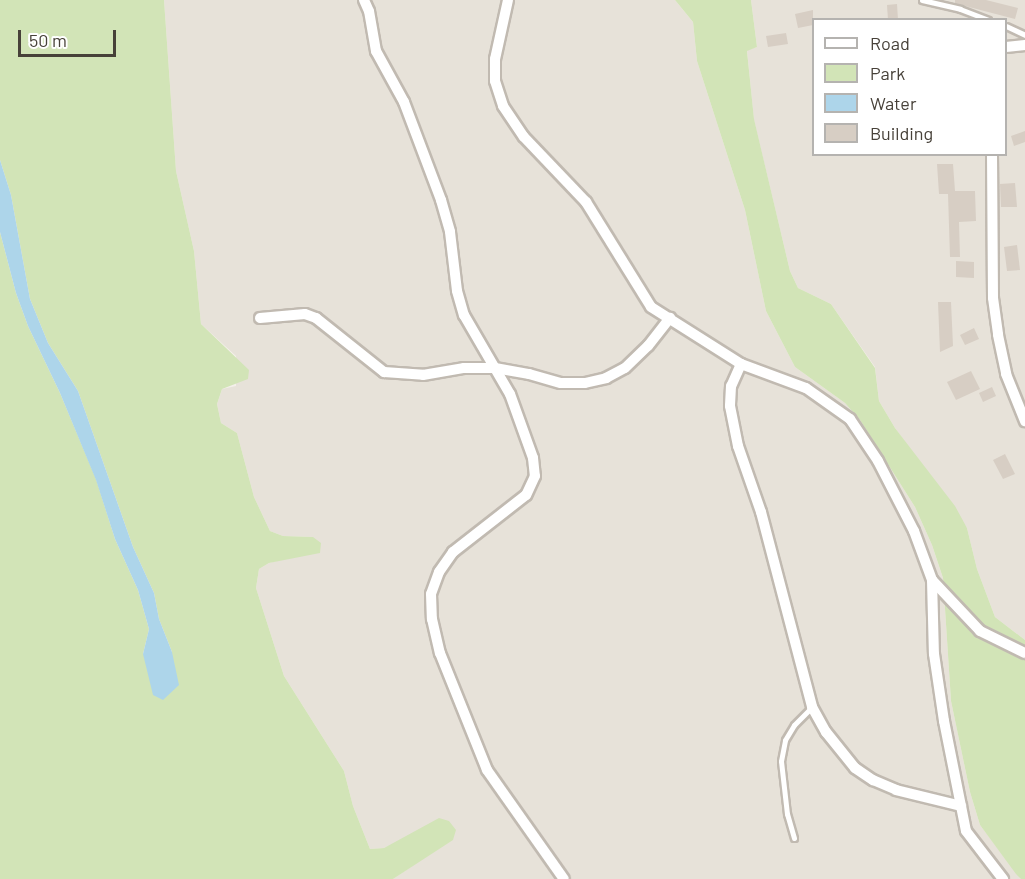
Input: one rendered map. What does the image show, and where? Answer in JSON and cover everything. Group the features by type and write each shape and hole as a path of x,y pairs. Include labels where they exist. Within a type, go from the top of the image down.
{"street":[{"path":"364,0 369,11 376,51 404,102 441,200 450,232 457,291 464,315 523,423 533,458 535,476 526,495 453,552 439,572 431,594 432,619 440,652 487,770 564,879"},
{"path":"508,0 495,59 495,81 503,106 524,137 586,202 651,307 741,364 806,388 850,419 878,461 904,511 932,580 934,654 966,831 1003,879"},
{"path":"1007,47 1025,45"},
{"path":"992,156 993,298 996,326 1006,374 1025,421"},
{"path":"260,318 305,314 316,318 384,372 423,375 464,368 495,368 561,383 585,383 606,378 625,368 648,346 670,318"},
{"path":"741,364 731,386 730,406 738,447 761,512 812,707 825,732 855,768 873,780 896,790 961,806"},
{"path":"932,580 980,631 1025,653"}],"lane":[{"path":"922,0 960,9 983,18"},
{"path":"1007,27 1025,35"},
{"path":"794,838 787,814 781,761 785,740 794,725 812,707"}],"shaded area":[{"path":"164,0 675,0 693,22 697,61 745,210 766,311 795,367 845,403 860,420 915,507 932,545 943,578 951,701 970,792 980,825 1021,879 393,879 415,864 412,835 384,848 370,849 353,806 344,771 284,676 256,588 259,569 269,563 294,556 313,537 283,536 270,531 254,497 237,433 221,423 217,404 222,389 236,386 236,356 201,324 194,251 176,171"},
{"path":"751,0 1025,0 1025,640 995,617 977,569 967,528 895,428 879,401 875,367 831,304 798,288 790,271 754,120 747,50 757,47"}],"green space":[{"path":"0,0 164,0 176,171 194,251 201,324 249,370 248,379 222,389 217,404 221,423 237,433 254,497 270,531 283,536 313,537 321,543 320,553 269,563 259,569 256,588 284,676 344,771 353,806 370,849 384,848 439,818 449,821 456,830 453,840 393,879 0,879 0,232 16,293 28,326 60,393 96,479 115,539 138,590 149,629 143,654 172,652 159,619 154,593 133,547 78,391 48,343 30,299 11,195 0,160"},
{"path":"675,0 751,0 757,47 747,51 754,119 790,271 798,288 831,304 875,368 879,401 895,428 955,506 967,528 977,569 995,617 1025,640 1025,879 1021,879 1016,874 980,825 970,792 951,701 943,578 932,545 915,507 860,420 845,403 795,367 766,311 745,210 697,61 693,22"}],"water":[{"path":"0,160 11,195 30,299 48,343 78,391 133,547 154,593 159,619 172,652 179,685 163,700 153,695 143,654 149,629 138,590 115,539 96,480 60,393 28,326 16,293 0,232"}],"building":[{"path":"955,0 986,0 1018,8 1015,19 955,3"},
{"path":"897,4 898,18 888,18 887,5"},
{"path":"813,10 812,25 798,28 795,14"},
{"path":"786,33 788,44 768,47 766,36"},
{"path":"1025,131 1025,142 1014,146 1011,136"},
{"path":"937,164 953,164 955,191 975,191 976,221 959,222 960,257 950,257 948,194 939,194"},
{"path":"1015,183 1017,207 1001,207 1000,184"},
{"path":"1017,245 1020,270 1007,271 1004,247"},
{"path":"956,261 974,262 974,278 956,277"},
{"path":"938,302 951,302 953,346 940,352"},
{"path":"974,328 979,339 965,345 960,335"},
{"path":"971,371 980,389 956,400 947,382"},
{"path":"992,387 996,396 983,402 979,393"},
{"path":"1005,454 1015,474 1003,479 993,460"}]}
